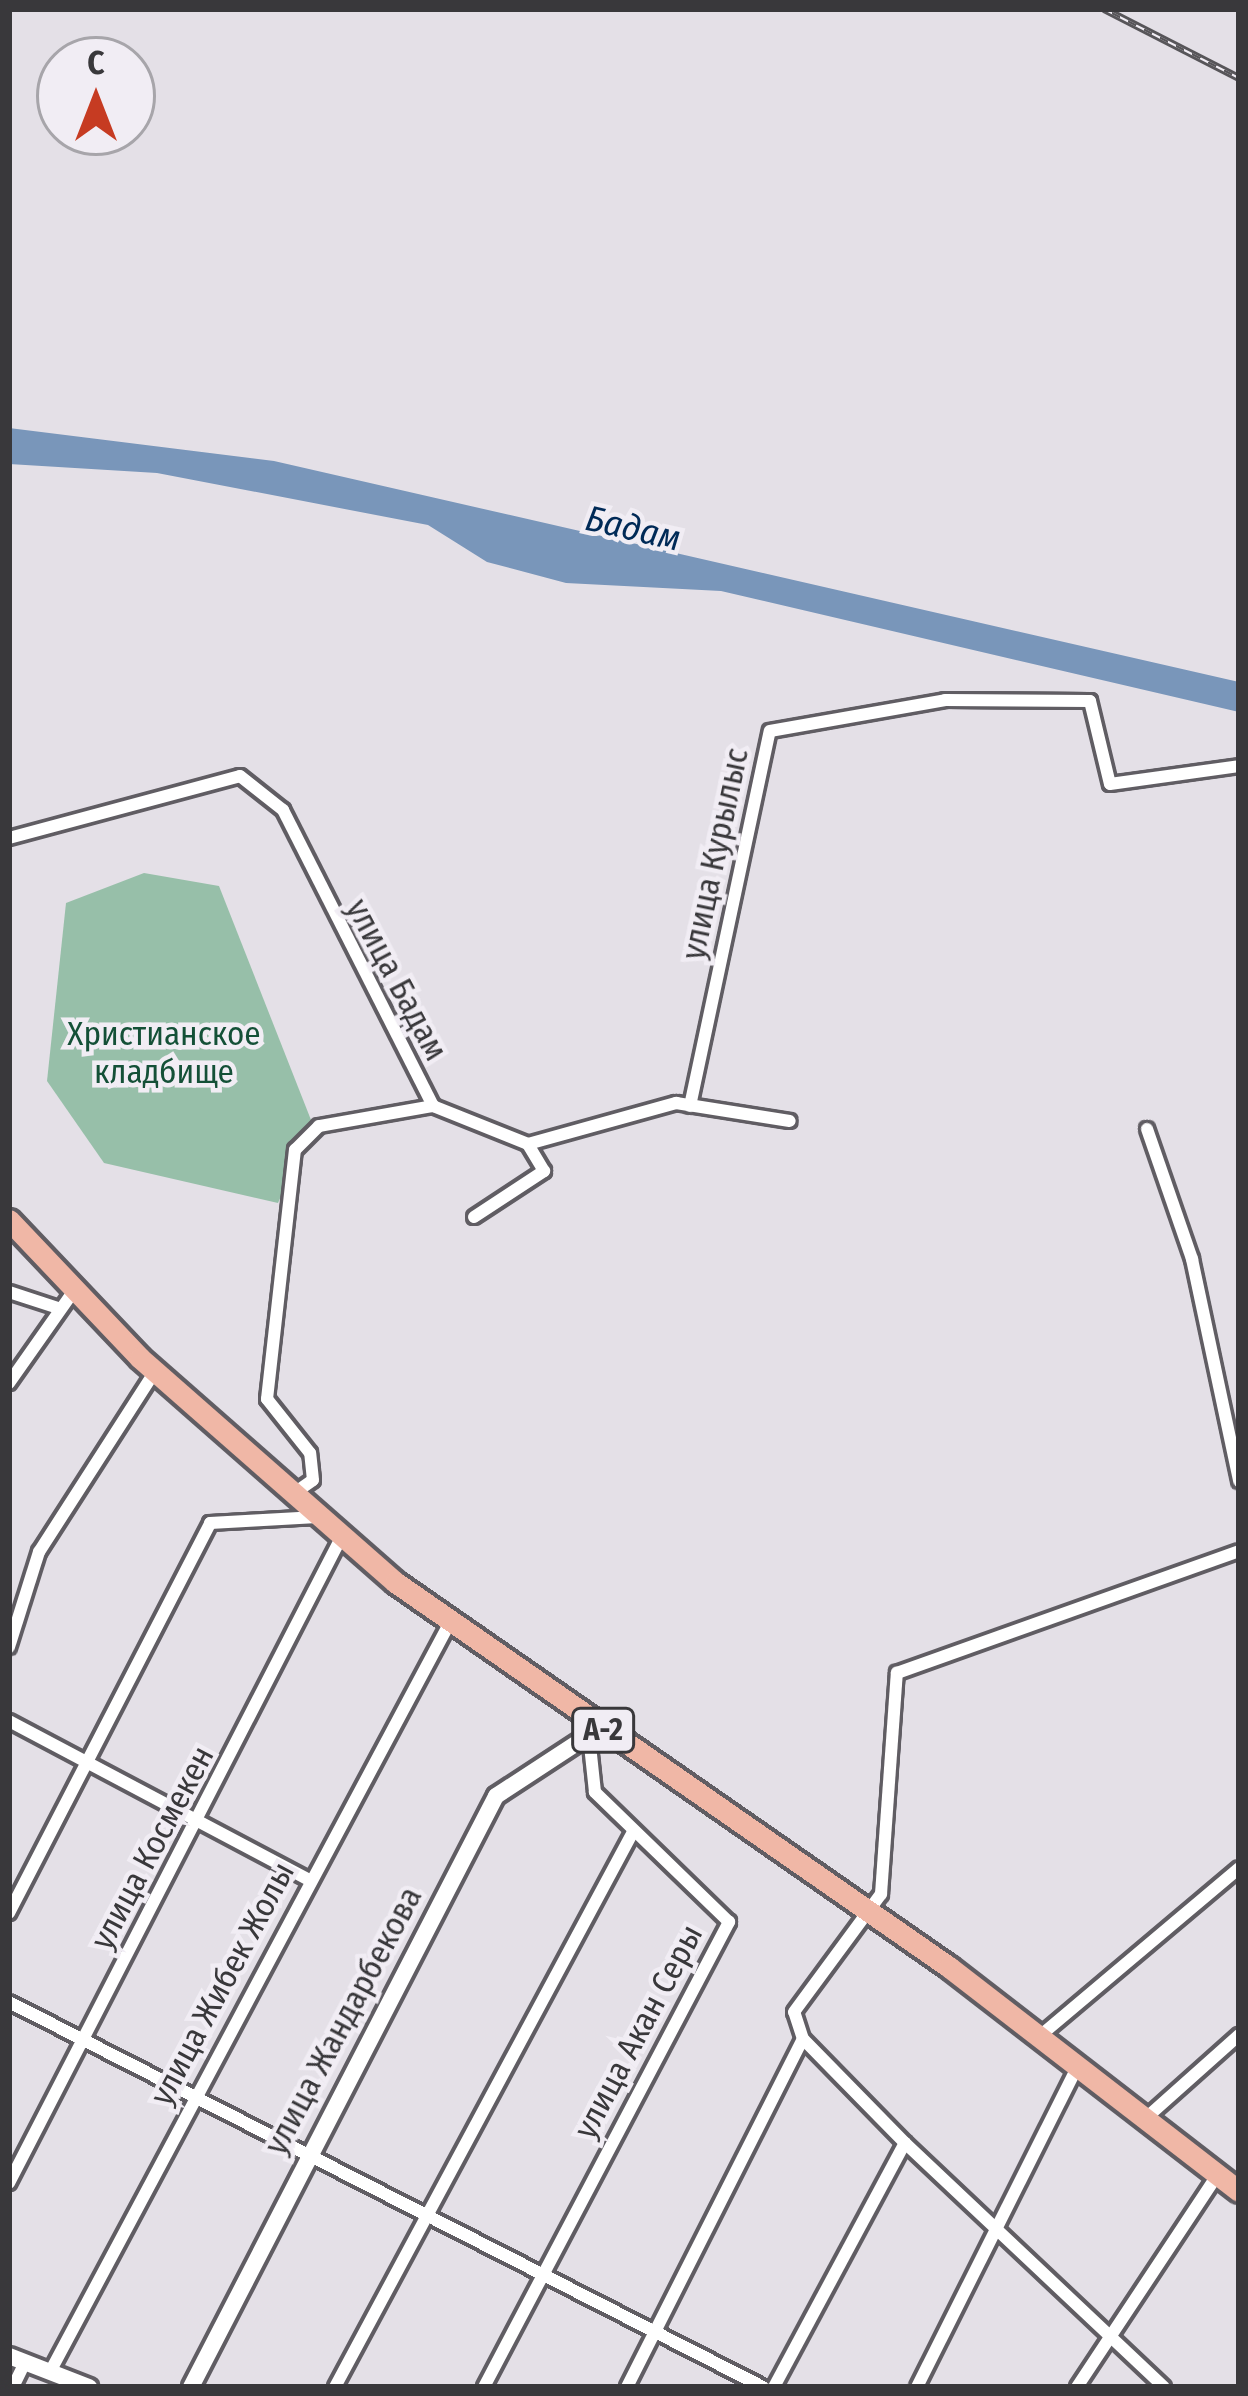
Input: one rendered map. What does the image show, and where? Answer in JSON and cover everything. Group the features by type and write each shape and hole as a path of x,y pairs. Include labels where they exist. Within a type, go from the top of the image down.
{"highway":[{"name":"A-2","path":"9,1220 65,1300 449,1624 594,1732 866,1912 1041,2035 1239,2192"}],"street":[{"name":"улица Курылыс","path":"690,1106 770,731 945,700 1090,701 1110,784 1239,766"},
{"name":"улица Бадам","path":"9,838 92,821 206,777 264,787 433,1106 528,1144"},
{"path":"292,1494 314,1469 267,1399 295,1150 319,1126 433,1106"},
{"path":"474,1217 544,1171 528,1144 690,1106 790,1121"},
{"path":"1147,1129 1192,1259 1239,1481"},
{"path":"9,1292 65,1300 9,1383"},
{"path":"9,1647 39,1552 155,1372"},
{"path":"9,1913 210,1522 317,1516"},
{"name":"улица Космекен","path":"9,2183 342,1536"},
{"path":"1164,2387 1104,2336 905,2144 802,2039 794,2012 804,1989 866,1912 885,1875 897,1673 1239,1551"},
{"name":"улица Жибек Жолы","path":"50,2372 449,1624"},
{"path":"9,1721 309,1880"},
{"name":"улица Акан Серы","path":"484,2387 729,1922 595,1792 594,1732"},
{"name":"улица Жандарбекова","path":"191,2387 496,1796 594,1732"},
{"path":"335,2387 424,2213 633,1832"},
{"path":"1041,2035 1239,1868"},
{"path":"9,2002 763,2387"},
{"path":"1146,2118 1239,2035"},
{"path":"627,2387 802,2039"},
{"path":"917,2387 1079,2065"},
{"path":"774,2387 905,2144"},
{"path":"1077,2387 1104,2336 1218,2174"},
{"path":"13,2387 17,2359 89,2387"}],"green space":[{"name":"Христианское кладбище","path":"144,873 219,886 313,1125 278,1203 104,1163 47,1081 66,903"}],"water":[{"path":"9,428 274,461 1239,682 1239,712 721,591 566,583 487,562 428,525 157,473 9,464"}],"railway":[{"path":"1104,9 1239,78"}],"water label":[{"name":"Бадам","path":"633,529"}]}
